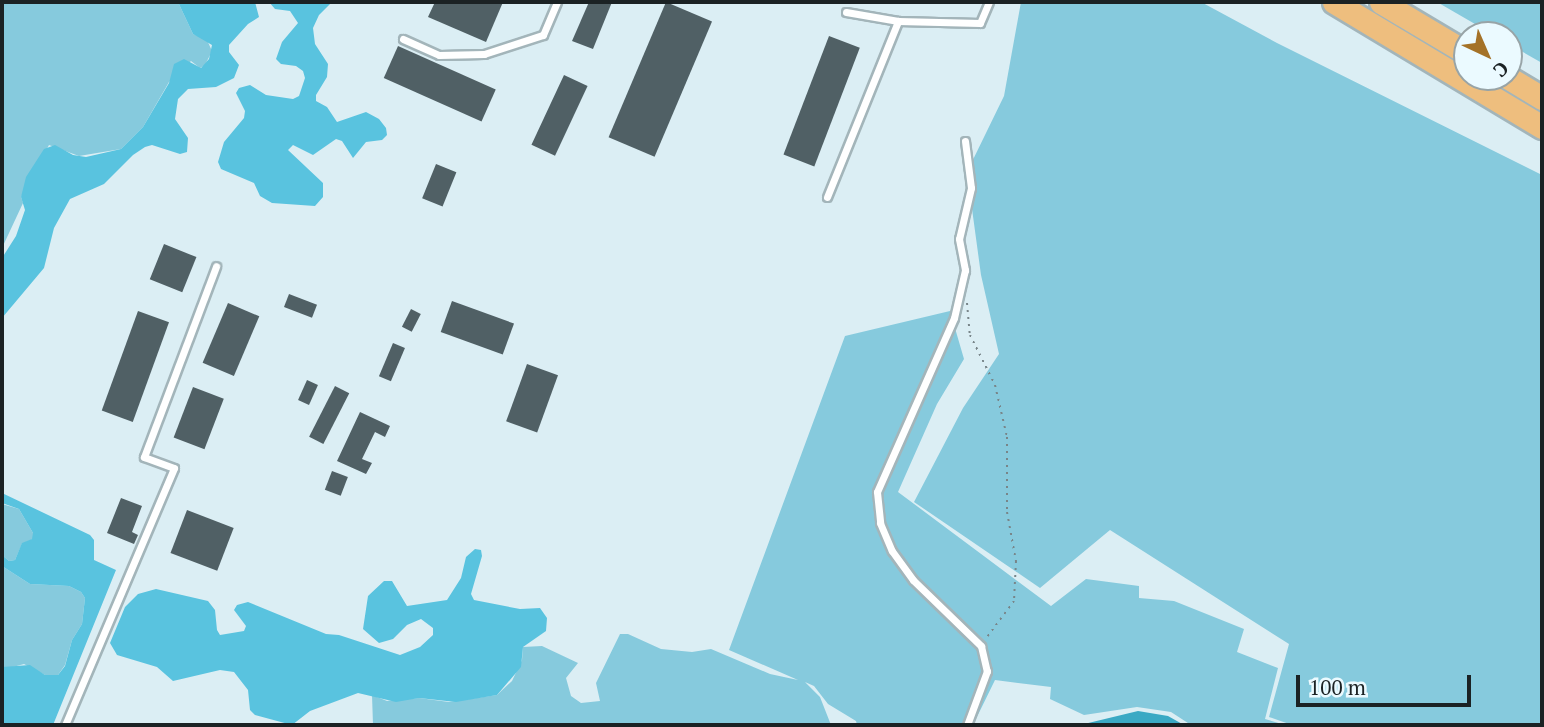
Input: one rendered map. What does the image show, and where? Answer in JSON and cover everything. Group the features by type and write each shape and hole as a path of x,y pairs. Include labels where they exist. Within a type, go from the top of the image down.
{"highway":[{"path":"1334,2 1542,127"},
{"path":"1381,2 1453,45"},
{"path":"1523,87 1542,98"}],"lane":[{"path":"403,38 439,55 484,54 543,36 557,2"},
{"path":"846,12 898,21 980,23 989,2"},
{"path":"827,197 898,21"},
{"path":"965,141 971,188 959,239 965,270 954,318 877,492 880,523 892,551 913,580 981,646 987,671 967,725"},
{"path":"65,725 174,468 144,457 216,266"}],"path":[{"path":"967,296 970,335 995,385 1007,437 1007,512 1016,561 1014,601 981,646"}],"shaded area":[{"path":"2,2 178,2 193,34 207,40 212,51 205,65 200,68 191,61 169,82 143,127 121,149 79,156 49,145 21,197 23,203 2,248"},
{"path":"178,2 255,2 259,17 248,24 229,45 229,52 239,65 234,78 216,87 188,89 178,99 175,119 188,138 187,152 180,154 152,145 145,147 133,155 104,184 70,199 54,228 44,268 2,318 2,258 16,236 25,210 21,197 26,177 44,149 55,145 73,155 86,157 121,149 143,127 169,83 174,64 184,59 201,68 209,59 212,45 193,34"},
{"path":"269,2 332,2 319,15 313,28 315,44 328,64 327,77 316,95 316,101 327,107 337,122 366,112 379,119 386,128 387,135 382,140 366,142 353,158 342,141 336,139 313,155 293,145 288,150 323,183 323,197 315,206 272,203 260,196 254,183 221,169 218,162 224,142 244,118 245,111 236,93 239,88 250,85 266,95 293,99 299,96 305,78 303,71 296,66 281,64 276,59 282,42 298,23 290,11 275,9"},
{"path":"1021,2 1201,2 1277,43 1542,175 1542,725 1292,725 1269,717 1289,644 1110,530 1040,588 914,502 963,408 999,354 981,275 967,172 1004,96"},
{"path":"1437,2 1542,2 1542,63 1523,52 1523,21 1470,21"},
{"path":"950,311 964,359 937,404 898,492 1051,606 1086,579 1139,586 1139,598 1174,601 1244,629 1237,652 1278,668 1265,719 1285,725 1191,725 1171,712 1137,707 1084,715 1050,699 1051,687 995,680 973,725 857,725 856,721 828,704 814,686 805,682 820,697 831,725 373,725 372,695 387,701 419,698 449,702 497,695 512,681 522,660 523,647 542,646 578,663 566,678 571,696 581,703 600,701 596,683 620,634 628,634 661,649 692,652 711,649 770,674 798,680 729,650 845,336"},
{"path":"2,493 90,535 94,540 94,560 116,570 53,725 2,725 2,667 30,665 45,675 58,675 65,666 72,640 82,624 85,598 81,592 69,586 30,584 2,566 2,555 9,561 15,560 22,543 32,539 33,533 19,509 2,503"},
{"path":"2,504 19,509 33,533 33,539 22,544 15,560 9,561 2,555"},
{"path":"475,549 481,550 482,556 471,594 474,600 520,609 540,608 547,618 546,631 523,647 521,667 497,695 456,702 419,698 396,702 358,693 310,711 292,725 255,715 250,710 248,690 234,672 220,670 173,681 157,667 117,655 110,643 125,607 138,594 156,589 208,601 215,610 220,635 244,631 246,626 234,610 237,605 248,602 326,634 339,635 400,655 420,647 433,635 433,628 421,619 407,625 393,639 379,643 363,629 368,596 384,581 392,581 407,606 447,600 461,578 466,557"},
{"path":"2,566 30,584 69,586 81,592 85,598 82,624 72,640 65,665 58,675 45,675 24,664 2,667"},
{"path":"1138,711 1168,716 1184,725 1080,725"}],"building":[{"path":"435,2 503,2 486,42 428,17"},
{"path":"589,2 612,2 593,49 572,41"},
{"path":"666,2 712,22 655,157 609,137"},
{"path":"829,36 860,48 814,166 783,155"},
{"path":"398,46 496,90 482,121 384,78"},
{"path":"564,75 588,86 555,156 531,145"},
{"path":"436,164 456,172 443,207 422,198"},
{"path":"164,244 196,257 182,292 150,279"},
{"path":"289,294 317,305 312,318 284,307"},
{"path":"452,301 514,324 503,355 441,332"},
{"path":"228,303 259,316 234,376 203,363"},
{"path":"411,309 421,314 412,332 402,327"},
{"path":"138,311 169,322 133,422 102,411"},
{"path":"393,343 405,348 391,381 379,376"},
{"path":"527,364 558,375 537,433 506,421"},
{"path":"307,380 318,385 309,405 298,400"},
{"path":"335,386 349,393 323,444 309,437"},
{"path":"193,387 224,399 204,449 174,437"},
{"path":"360,412 390,426 385,437 375,432 362,459 372,463 366,474 337,461"},
{"path":"332,471 348,477 341,496 325,490"},
{"path":"121,498 142,506 132,532 138,535 134,544 107,533"},
{"path":"187,510 234,528 217,571 171,553"}]}
